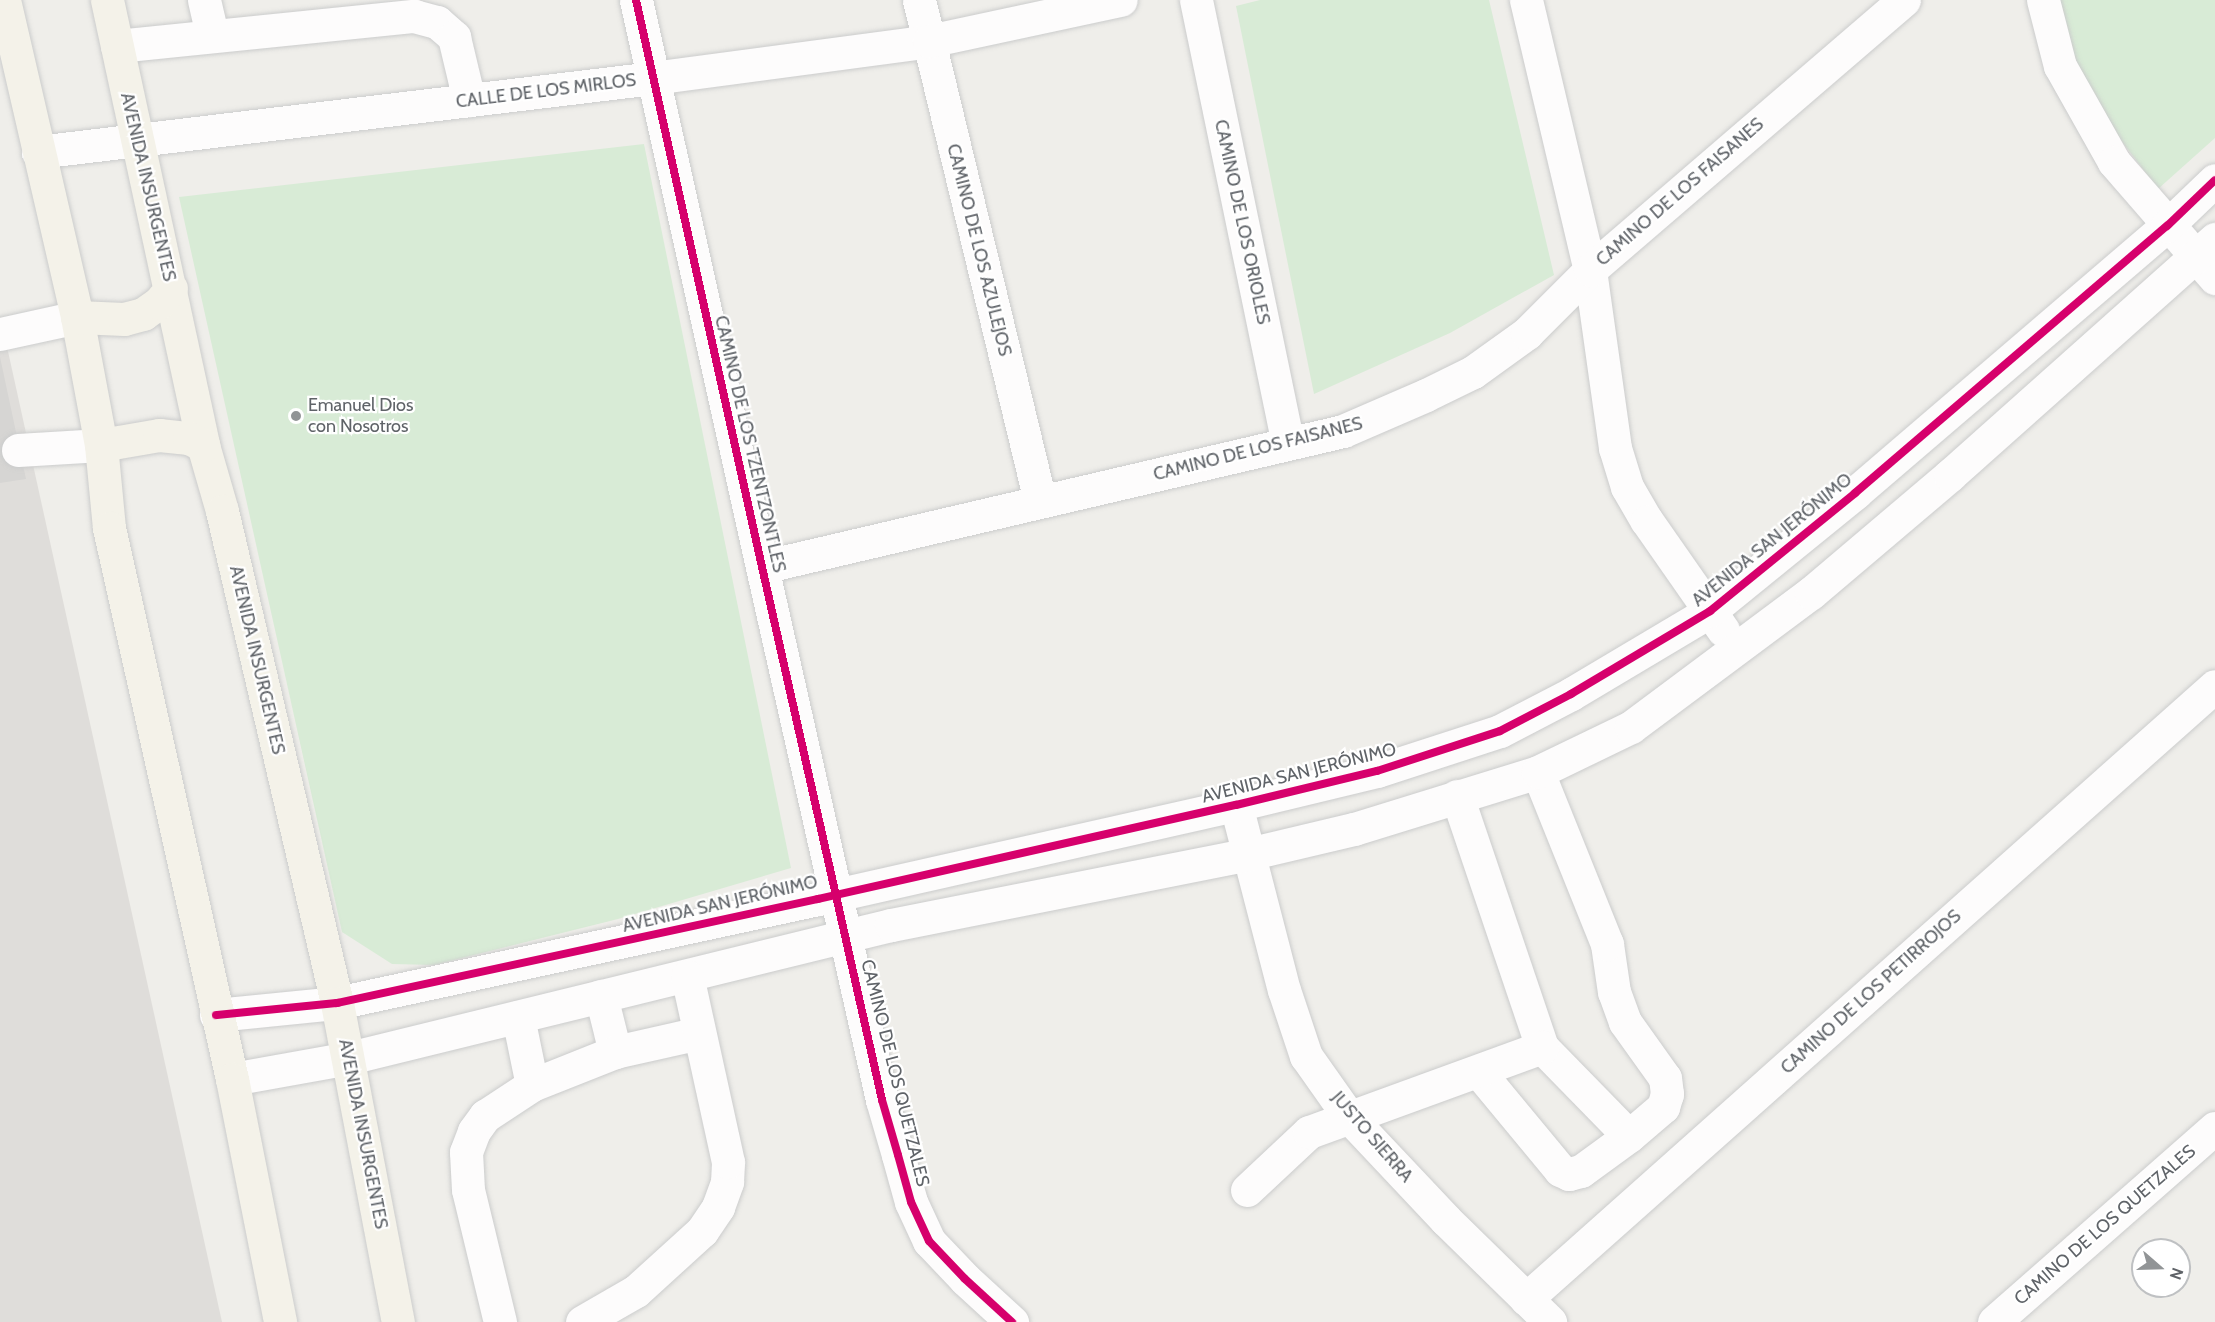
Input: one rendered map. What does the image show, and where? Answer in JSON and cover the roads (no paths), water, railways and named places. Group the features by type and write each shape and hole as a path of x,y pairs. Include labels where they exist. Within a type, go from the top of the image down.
{"main road":[{"path":"4,0 77,317 101,445 110,528 187,870 280,1322"},
{"name":"AVENIDA INSURGENTES","path":"107,0 136,140 171,288 203,445 222,511 338,1003 398,1322"},
{"path":"77,317 124,319 143,314 159,303 171,288"},
{"path":"101,445 159,435 189,438 203,445"}],"street":[{"path":"204,0 212,36"},
{"name":"CAMINO DE LOS TZENTZONTLES","path":"636,0 847,936"},
{"name":"CAMINO DE LOS AZULEJOS","path":"919,0 1040,501"},
{"name":"CALLE DE LOS MIRLOS","path":"38,152 653,78 929,41 1122,0"},
{"name":"CAMINO DE LOS ORIOLES","path":"1196,0 1288,444"},
{"path":"1527,0 1590,270 1615,448 1627,487 1647,521 1737,650"},
{"name":"CAMINO DE LOS FAISANES","path":"762,567 1343,431 1473,372 1527,333 1590,270 1904,0"},
{"path":"231,1079 349,1058 847,936 1248,854 1354,829 1538,772 1631,727 1811,593 2209,258 2168,226 2114,162 2060,66 2043,0"},
{"path":"117,46 414,16 437,22 454,37 469,100"},
{"name":"AVENIDA SAN JERÓNIMO","path":"216,1015 338,1003 1236,805 1377,771 1500,730 1571,694 1710,611 1855,493 2168,226 2215,180"},
{"path":"0,334 77,317"},
{"path":"18,450 101,445"},
{"name":"CAMINO DE LOS PETIRROJOS","path":"1526,1299 2215,686"},
{"path":"1479,1072 1565,1172 1581,1171 1629,1136 1663,1107 1668,1087 1665,1078 1625,1022 1614,992 1607,944 1538,772"},
{"path":"1456,796 1542,1047 1629,1136"},
{"name":"JUSTO SIERRA","path":"1236,805 1284,990 1306,1056 1349,1117 1446,1220 1550,1322"},
{"name":"CAMINO DE LOS QUETZALES","path":"847,936 882,1100 911,1202 929,1240 965,1279 1012,1322"},
{"path":"582,1322 636,1291 702,1231 718,1208 728,1182 728,1162 687,976"},
{"path":"601,996 615,1052"},
{"path":"518,1017 532,1085"},
{"path":"500,1322 468,1190 466,1152 474,1131 485,1116 532,1085 615,1052 699,1034"},
{"path":"1247,1190 1309,1132 1479,1072 1542,1047"},
{"name":"CAMINO DE LOS QUETZALES","path":"1994,1322 2215,1128"}],"place":[{"name":"Emanuel Dios con Nosotros","path":"296,416"}]}
